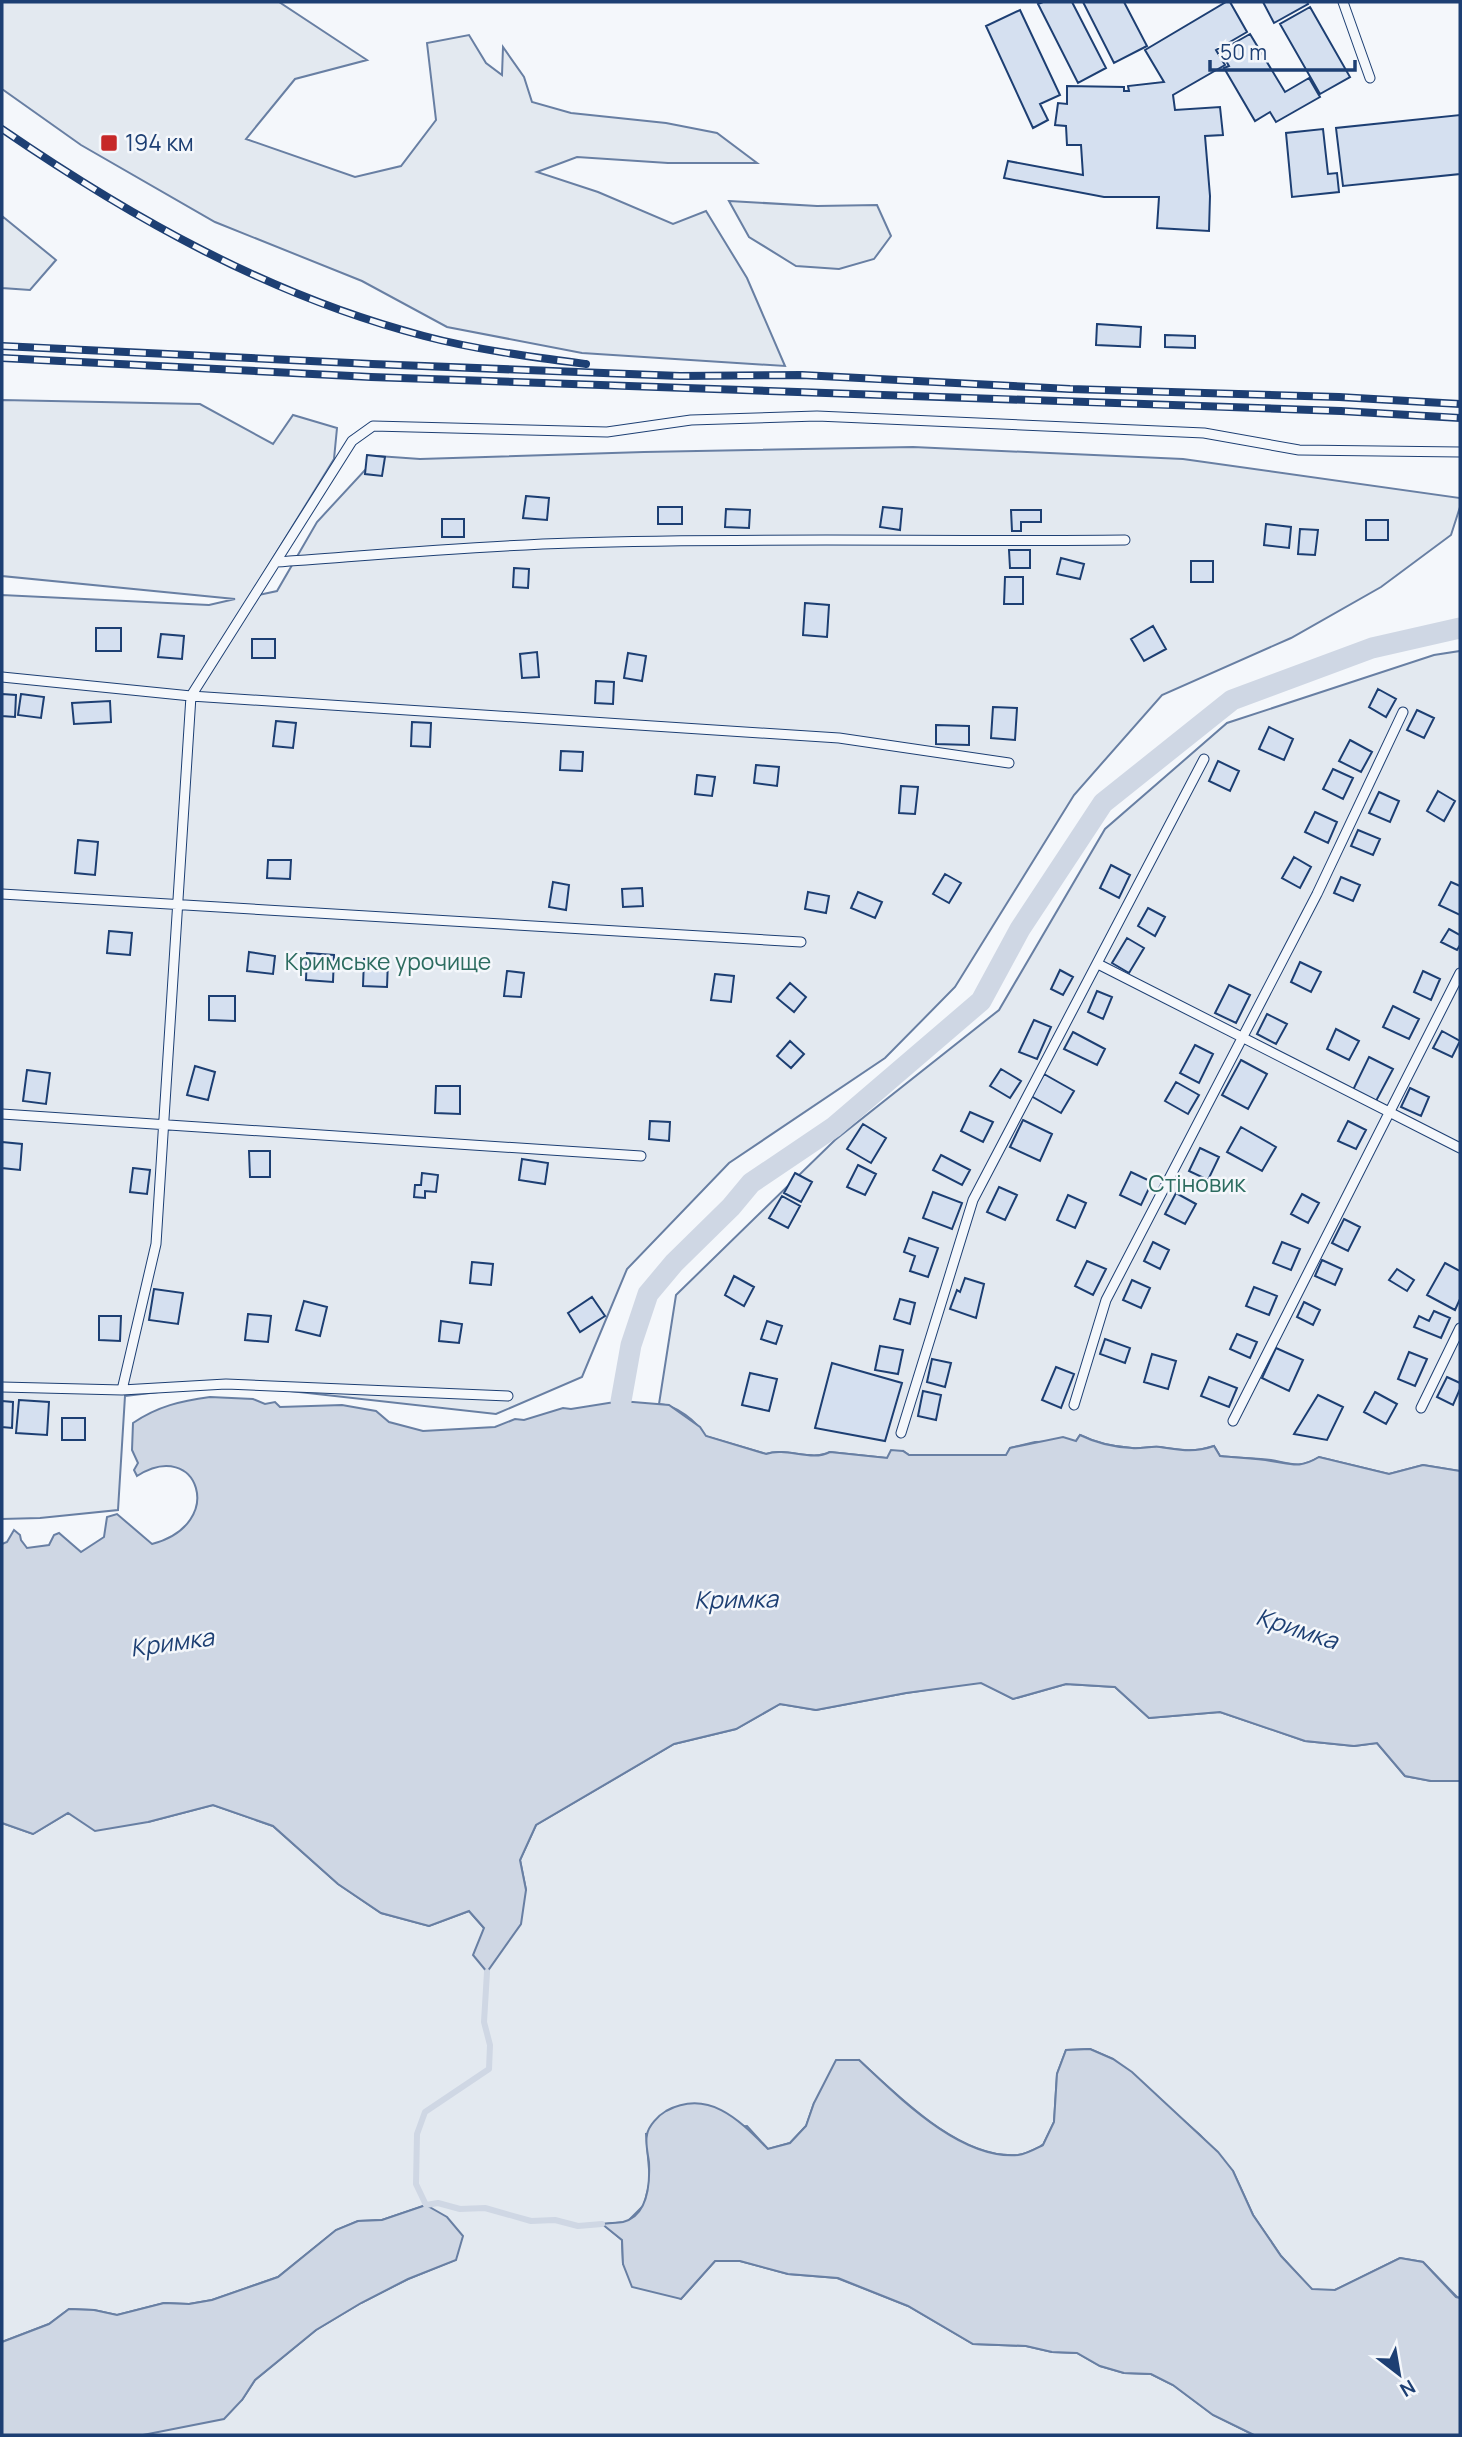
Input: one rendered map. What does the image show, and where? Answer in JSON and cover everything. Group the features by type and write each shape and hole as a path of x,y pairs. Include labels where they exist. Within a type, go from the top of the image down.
{"lane":[{"path":"1343,2 1370,78"},
{"path":"122,1390 156,1244 191,696 352,441 373,426 607,432 691,420 817,416 1203,433 1299,450 1460,452"},
{"path":"275,562 569,543 785,538 1125,540"},
{"path":"2,677 191,696 839,738 1009,763"},
{"path":"1074,1405 1106,1300 1317,894 1403,712"},
{"path":"901,1433 973,1200 1204,759"},
{"path":"2,894 802,942"},
{"path":"1098,964 1460,1148"},
{"path":"1233,1421 1460,973"},
{"path":"2,1114 641,1156"},
{"path":"1421,1408 1460,1328"},
{"path":"2,1387 122,1390 226,1384 508,1396"}],"green space":[{"path":"2,2 279,2 367,60 295,79 246,139 355,177 401,166 436,120 427,43 469,35 486,63 502,75 503,47 524,77 532,102 571,113 666,123 717,133 757,163 668,163 577,157 537,172 598,192 673,224 706,211 747,278 785,366 582,353 447,327 362,281 215,222 81,145 2,89"},
{"path":"729,201 817,206 877,205 891,236 874,259 839,269 796,266 749,237"},
{"path":"2,216 56,260 30,290 2,288"},
{"name":"Кримське урочище","path":"2,400 200,404 273,444 293,415 337,428 334,459 249,597 277,591 317,522 378,456 420,459 913,447 1183,459 1460,498 1460,507 1451,535 1381,587 1291,638 1162,695 1074,795 955,987 885,1058 729,1163 627,1269 582,1377 496,1414 226,1384 125,1396 118,1510 2,1519 2,595 209,605 235,599 2,576"},
{"name":"Стіновик","path":"1460,651 1460,1471 1423,1465 1389,1474 1319,1457 1306,1463 1295,1464 1220,1456 1214,1446 1193,1450 1135,1448 1112,1446 1080,1435 1076,1441 1035,1442 1010,1448 1007,1455 909,1455 903,1451 887,1458 830,1452 815,1456 782,1452 766,1454 705,1436 685,1415 672,1407 659,1404 676,1295 835,1140 999,1010 1105,829 1227,723 1434,655"},
{"path":"981,1682 1013,1699 1066,1684 1115,1687 1149,1718 1220,1712 1305,1741 1354,1746 1377,1743 1405,1776 1431,1781 1460,1781 1460,2298 1423,2262 1400,2258 1335,2290 1312,2290 1281,2256 1253,2215 1233,2171 1200,2135 1113,2059 1090,2049 1066,2050 1057,2074 1054,2122 1043,2145 1027,2152 1018,2155 996,2154 953,2137 912,2108 859,2060 814,2103 806,2126 790,2143 768,2149 747,2126 646,2134 650,2181 644,2205 627,2222 603,2224 622,2240 623,2264 681,2299 715,2261 740,2261 788,2274 837,2278 908,2306 973,2344 1026,2346 1052,2352 1077,2353 1100,2366 1124,2373 1151,2374 1173,2385 1213,2415 1254,2435 143,2435 242,2400 255,2380 316,2330 408,2279 455,2260 426,2205 382,2220 358,2221 336,2230 278,2277 212,2300 189,2304 164,2303 117,2315 94,2310 69,2309 49,2324 2,2342 2,1823 33,1834 68,1813 148,1822 213,1805 273,1826 338,1884 381,1913 429,1926 469,1911 484,1928 526,1890 520,1860 536,1825 674,1744 736,1729 780,1704 816,1710"}],"water":[{"name":"Кримка","path":"210,1397 253,1399 265,1404 275,1402 280,1407 342,1405 376,1411 389,1422 423,1431 495,1427 515,1419 524,1420 563,1408 621,1401 669,1405 700,1427 706,1436 766,1454 782,1452 815,1456 830,1452 887,1458 891,1450 903,1451 909,1455 1006,1455 1010,1448 1063,1437 1076,1441 1080,1435 1112,1446 1135,1448 1193,1450 1214,1446 1220,1456 1290,1464 1306,1463 1319,1457 1389,1474 1423,1465 1460,1471 1460,1781 1431,1781 1405,1776 1377,1743 1354,1746 1305,1741 1220,1712 1149,1718 1115,1687 1066,1684 1013,1699 981,1683 906,1693 816,1710 780,1704 736,1729 674,1744 536,1825 520,1860 526,1890 521,1924 487,1972 473,1955 484,1928 469,1911 429,1926 381,1913 338,1884 273,1826 213,1805 148,1822 95,1831 68,1813 33,1834 2,1823 2,1544 7,1542 14,1530 27,1548 49,1545 54,1535 59,1533 81,1552 104,1537 107,1517 117,1514 152,1544 176,1534 190,1519 197,1503 196,1488 189,1475 176,1467 158,1467 137,1476 134,1470 138,1463 132,1450 133,1423 170,1405"},
{"path":"1090,2049 1113,2059 1132,2072 1218,2152 1233,2171 1253,2215 1281,2256 1312,2289 1335,2290 1400,2258 1423,2262 1460,2298 1460,2435 1254,2435 1213,2415 1173,2385 1151,2374 1124,2373 1100,2366 1077,2353 1052,2352 1026,2346 973,2344 908,2306 838,2278 788,2274 740,2261 715,2261 681,2299 632,2287 623,2264 622,2240 602,2224 623,2222 638,2213 648,2189 648,2132 660,2115 682,2105 696,2103 723,2111 768,2149 790,2143 806,2126 814,2103 836,2060 859,2060 912,2108 953,2137 996,2154 1018,2155 1043,2145 1054,2122 1057,2074 1066,2050"},
{"path":"426,2205 447,2217 463,2236 456,2260 408,2279 316,2330 255,2380 242,2400 224,2419 143,2435 2,2435 2,2342 49,2324 69,2309 94,2310 117,2315 164,2303 189,2304 212,2300 278,2277 336,2230 358,2221 382,2220"}],"building":[{"path":"1072,2 1106,68 1078,83 1038,4"},
{"path":"1083,2 1124,2 1147,46 1114,63"},
{"path":"1230,2 1247,32 1216,50 1225,65 1173,95 1175,110 1220,107 1223,135 1205,136 1210,196 1209,231 1157,228 1159,197 1104,197 1004,178 1008,161 1083,175 1081,145 1067,145 1066,126 1055,125 1058,103 1067,104 1067,86 1124,87 1124,91 1129,91 1128,86 1164,82 1145,50"},
{"path":"1263,2 1307,2 1308,4 1274,23"},
{"path":"1310,7 1350,77 1320,94 1280,24"},
{"path":"1020,10 1060,95 1040,104 1048,120 1033,128 986,26"},
{"path":"1250,34 1285,92 1309,78 1320,97 1276,122 1270,112 1255,121 1224,68 1229,66 1220,51"},
{"path":"1460,115 1460,174 1343,186 1336,128"},
{"path":"1323,129 1328,174 1337,173 1339,192 1292,197 1286,133"},
{"path":"1097,324 1141,327 1140,347 1096,345"},
{"path":"1165,335 1195,336 1195,348 1165,347"},
{"path":"367,455 385,457 382,476 365,474"},
{"path":"526,496 549,498 547,520 523,518"},
{"path":"658,507 682,507 682,524 658,524"},
{"path":"883,507 902,509 900,530 880,527"},
{"path":"726,509 750,510 749,528 725,527"},
{"path":"1011,510 1041,510 1041,522 1021,522 1021,531 1012,531"},
{"path":"442,519 464,519 464,537 442,537"},
{"path":"1366,520 1388,520 1388,540 1366,540"},
{"path":"1266,524 1291,527 1289,548 1264,545"},
{"path":"1300,529 1318,530 1315,555 1298,554"},
{"path":"1009,550 1030,550 1030,568 1010,568"},
{"path":"1061,558 1084,564 1080,579 1057,574"},
{"path":"1191,561 1213,561 1213,582 1191,582"},
{"path":"514,568 529,569 528,588 513,587"},
{"path":"1005,577 1023,577 1023,604 1004,604"},
{"path":"805,603 829,605 827,637 803,635"},
{"path":"1153,626 1166,649 1144,661 1131,639"},
{"path":"96,628 121,628 121,651 96,651"},
{"path":"161,634 184,636 182,659 158,657"},
{"path":"252,639 275,639 275,658 252,658"},
{"path":"537,652 539,677 522,678 520,654"},
{"path":"628,653 646,656 642,681 624,678"},
{"path":"596,681 614,682 613,704 595,703"},
{"path":"1378,689 1396,699 1386,717 1369,707"},
{"path":"2,694 16,695 15,717 2,716"},
{"path":"21,694 44,697 41,718 18,715"},
{"path":"110,701 111,722 74,724 72,703"},
{"path":"993,707 1017,708 1015,740 991,738"},
{"path":"1417,710 1434,718 1424,738 1407,730"},
{"path":"276,721 296,723 293,748 273,746"},
{"path":"412,722 431,723 430,747 411,746"},
{"path":"936,725 969,726 969,745 936,744"},
{"path":"1269,727 1293,739 1284,760 1259,749"},
{"path":"1350,740 1372,752 1361,772 1339,761"},
{"path":"561,751 583,752 582,771 560,770"},
{"path":"1218,761 1239,771 1230,791 1209,781"},
{"path":"756,765 779,767 777,786 754,783"},
{"path":"1333,769 1353,778 1343,799 1323,789"},
{"path":"697,775 715,777 712,796 695,794"},
{"path":"901,786 918,787 915,814 899,813"},
{"path":"1438,791 1455,801 1444,821 1427,811"},
{"path":"1379,792 1399,801 1390,822 1369,813"},
{"path":"1315,812 1337,822 1328,843 1305,832"},
{"path":"1358,830 1380,839 1373,855 1351,846"},
{"path":"78,840 98,842 95,875 75,873"},
{"path":"1294,857 1311,867 1300,888 1282,878"},
{"path":"268,860 291,860 290,879 267,878"},
{"path":"1111,865 1130,875 1119,898 1100,888"},
{"path":"945,874 961,883 949,903 933,894"},
{"path":"1341,877 1360,885 1353,901 1334,893"},
{"path":"553,882 569,885 566,910 549,907"},
{"path":"1451,882 1460,886 1460,915 1439,905"},
{"path":"642,888 643,906 623,907 622,889"},
{"path":"808,892 829,896 826,913 805,909"},
{"path":"858,892 882,902 875,918 851,908"},
{"path":"1148,908 1165,917 1155,936 1138,926"},
{"path":"1449,929 1460,935 1457,950 1441,942"},
{"path":"109,931 132,933 130,955 107,953"},
{"path":"1127,938 1144,948 1129,973 1112,963"},
{"path":"249,952 275,956 273,974 247,971"},
{"path":"307,953 334,955 333,982 306,980"},
{"path":"364,959 388,960 387,987 363,986"},
{"path":"1300,962 1321,972 1311,992 1291,982"},
{"path":"1060,970 1073,977 1063,995 1051,989"},
{"path":"507,971 524,973 521,997 504,996"},
{"path":"1423,971 1440,979 1431,1000 1414,992"},
{"path":"715,974 734,976 731,1002 711,1000"},
{"path":"790,983 806,997 794,1012 777,998"},
{"path":"1229,985 1250,995 1236,1023 1215,1013"},
{"path":"1097,991 1112,997 1103,1019 1088,1012"},
{"path":"209,996 235,996 235,1021 209,1020"},
{"path":"1393,1006 1419,1019 1409,1039 1383,1027"},
{"path":"1267,1014 1287,1024 1276,1044 1257,1034"},
{"path":"1034,1020 1051,1027 1037,1059 1019,1052"},
{"path":"1336,1029 1359,1041 1349,1060 1327,1049"},
{"path":"1442,1031 1460,1041 1452,1057 1433,1048"},
{"path":"1073,1032 1105,1049 1097,1065 1064,1049"},
{"path":"790,1041 804,1054 791,1068 777,1056"},
{"path":"1195,1045 1213,1054 1199,1083 1180,1073"},
{"path":"1369,1057 1393,1069 1376,1101 1353,1090"},
{"path":"1241,1060 1267,1074 1248,1109 1222,1095"},
{"path":"195,1066 215,1072 208,1100 187,1095"},
{"path":"1001,1069 1021,1081 1010,1098 990,1086"},
{"path":"27,1070 50,1073 46,1104 23,1101"},
{"path":"1044,1074 1074,1091 1061,1113 1031,1096"},
{"path":"1176,1082 1199,1095 1188,1114 1165,1101"},
{"path":"436,1086 460,1086 460,1114 435,1113"},
{"path":"1410,1088 1429,1097 1421,1116 1401,1107"},
{"path":"970,1112 993,1122 983,1142 961,1131"},
{"path":"1023,1120 1052,1134 1040,1161 1010,1147"},
{"path":"650,1121 670,1122 669,1141 649,1139"},
{"path":"1348,1121 1366,1130 1356,1149 1338,1141"},
{"path":"863,1124 886,1138 871,1163 847,1149"},
{"path":"1241,1127 1276,1147 1262,1171 1227,1152"},
{"path":"2,1142 22,1144 20,1170 2,1168"},
{"path":"1200,1148 1219,1157 1208,1180 1189,1171"},
{"path":"249,1151 270,1151 270,1177 250,1177"},
{"path":"941,1155 970,1170 962,1185 933,1170"},
{"path":"522,1159 548,1163 545,1184 519,1180"},
{"path":"858,1165 876,1174 865,1195 847,1187"},
{"path":"133,1168 150,1170 147,1194 130,1192"},
{"path":"1131,1172 1152,1182 1141,1205 1120,1195"},
{"path":"422,1173 438,1175 436,1192 425,1191 425,1198 414,1197 415,1185 421,1185"},
{"path":"795,1173 812,1182 801,1202 784,1193"},
{"path":"999,1187 1017,1195 1005,1220 987,1212"},
{"path":"933,1192 962,1203 952,1229 923,1218"},
{"path":"1176,1193 1196,1204 1185,1224 1165,1214"},
{"path":"1302,1194 1319,1203 1308,1223 1291,1214"},
{"path":"1068,1195 1086,1203 1075,1228 1057,1220"},
{"path":"782,1196 800,1206 788,1228 769,1218"},
{"path":"1344,1219 1360,1227 1348,1251 1332,1243"},
{"path":"909,1238 938,1248 928,1277 910,1271 915,1256 904,1252"},
{"path":"1153,1242 1169,1250 1160,1269 1144,1261"},
{"path":"1282,1242 1300,1249 1291,1270 1273,1263"},
{"path":"1322,1260 1342,1269 1335,1285 1315,1276"},
{"path":"1087,1261 1106,1269 1093,1295 1075,1286"},
{"path":"472,1262 493,1264 491,1285 470,1283"},
{"path":"1445,1263 1460,1271 1460,1299 1455,1310 1427,1295"},
{"path":"1397,1269 1414,1280 1407,1291 1389,1280"},
{"path":"734,1276 754,1287 744,1306 725,1295"},
{"path":"965,1278 984,1284 976,1318 950,1309"},
{"path":"1132,1280 1150,1288 1141,1308 1123,1300"},
{"path":"1254,1287 1277,1296 1269,1315 1246,1306"},
{"path":"154,1289 183,1293 178,1324 149,1320"},
{"path":"592,1297 605,1316 580,1332 568,1313"},
{"path":"900,1299 915,1303 910,1324 894,1319"},
{"path":"304,1301 327,1307 320,1336 296,1330"},
{"path":"1304,1302 1320,1310 1313,1325 1297,1317"},
{"path":"1434,1311 1450,1318 1441,1338 1414,1327 1419,1316 1429,1321"},
{"path":"248,1314 271,1316 268,1342 245,1340"},
{"path":"99,1316 121,1316 120,1341 99,1340"},
{"path":"441,1321 462,1324 459,1343 439,1341"},
{"path":"767,1321 782,1326 776,1344 761,1339"},
{"path":"1237,1334 1257,1342 1250,1358 1230,1349"},
{"path":"1105,1339 1130,1348 1125,1363 1100,1354"},
{"path":"880,1346 903,1350 898,1374 875,1370"},
{"path":"1276,1348 1303,1360 1289,1391 1262,1378"},
{"path":"1409,1352 1427,1359 1415,1386 1398,1379"},
{"path":"1152,1354 1176,1361 1168,1389 1144,1382"},
{"path":"932,1359 951,1363 945,1387 927,1382"},
{"path":"832,1363 902,1383 885,1441 815,1428"},
{"path":"1056,1367 1074,1374 1061,1408 1042,1400"},
{"path":"750,1373 777,1379 769,1411 742,1405"},
{"path":"1209,1377 1237,1388 1229,1407 1201,1396"},
{"path":"1447,1377 1460,1383 1453,1405 1437,1397"},
{"path":"923,1391 941,1395 936,1420 918,1416"},
{"path":"1375,1392 1397,1404 1386,1424 1364,1412"},
{"path":"1318,1395 1343,1407 1327,1440 1294,1434"},
{"path":"19,1400 49,1402 47,1435 16,1433"},
{"path":"2,1401 13,1402 12,1428 2,1427"},
{"path":"62,1418 85,1418 85,1440 62,1440"}],"waterway":[{"path":"621,1401 631,1345 648,1294 751,1183 834,1127 981,1001 1020,929 1103,803 1232,700 1372,648 1460,628"},
{"path":"487,1972 484,2022 490,2045 489,2069 425,2112 417,2134 416,2184 426,2205 438,2203 460,2209 485,2208 531,2221 555,2220 578,2226 602,2224"}],"railway":[{"path":"2,129 152,223 204,251 311,299 367,319 444,341 586,364"},
{"path":"2,346 372,364 680,376 802,375 1070,389 1339,397 1460,404"},
{"path":"2,358 371,377 1341,411 1460,418"}],"place":[{"name":"194 км","path":"109,143"}]}
